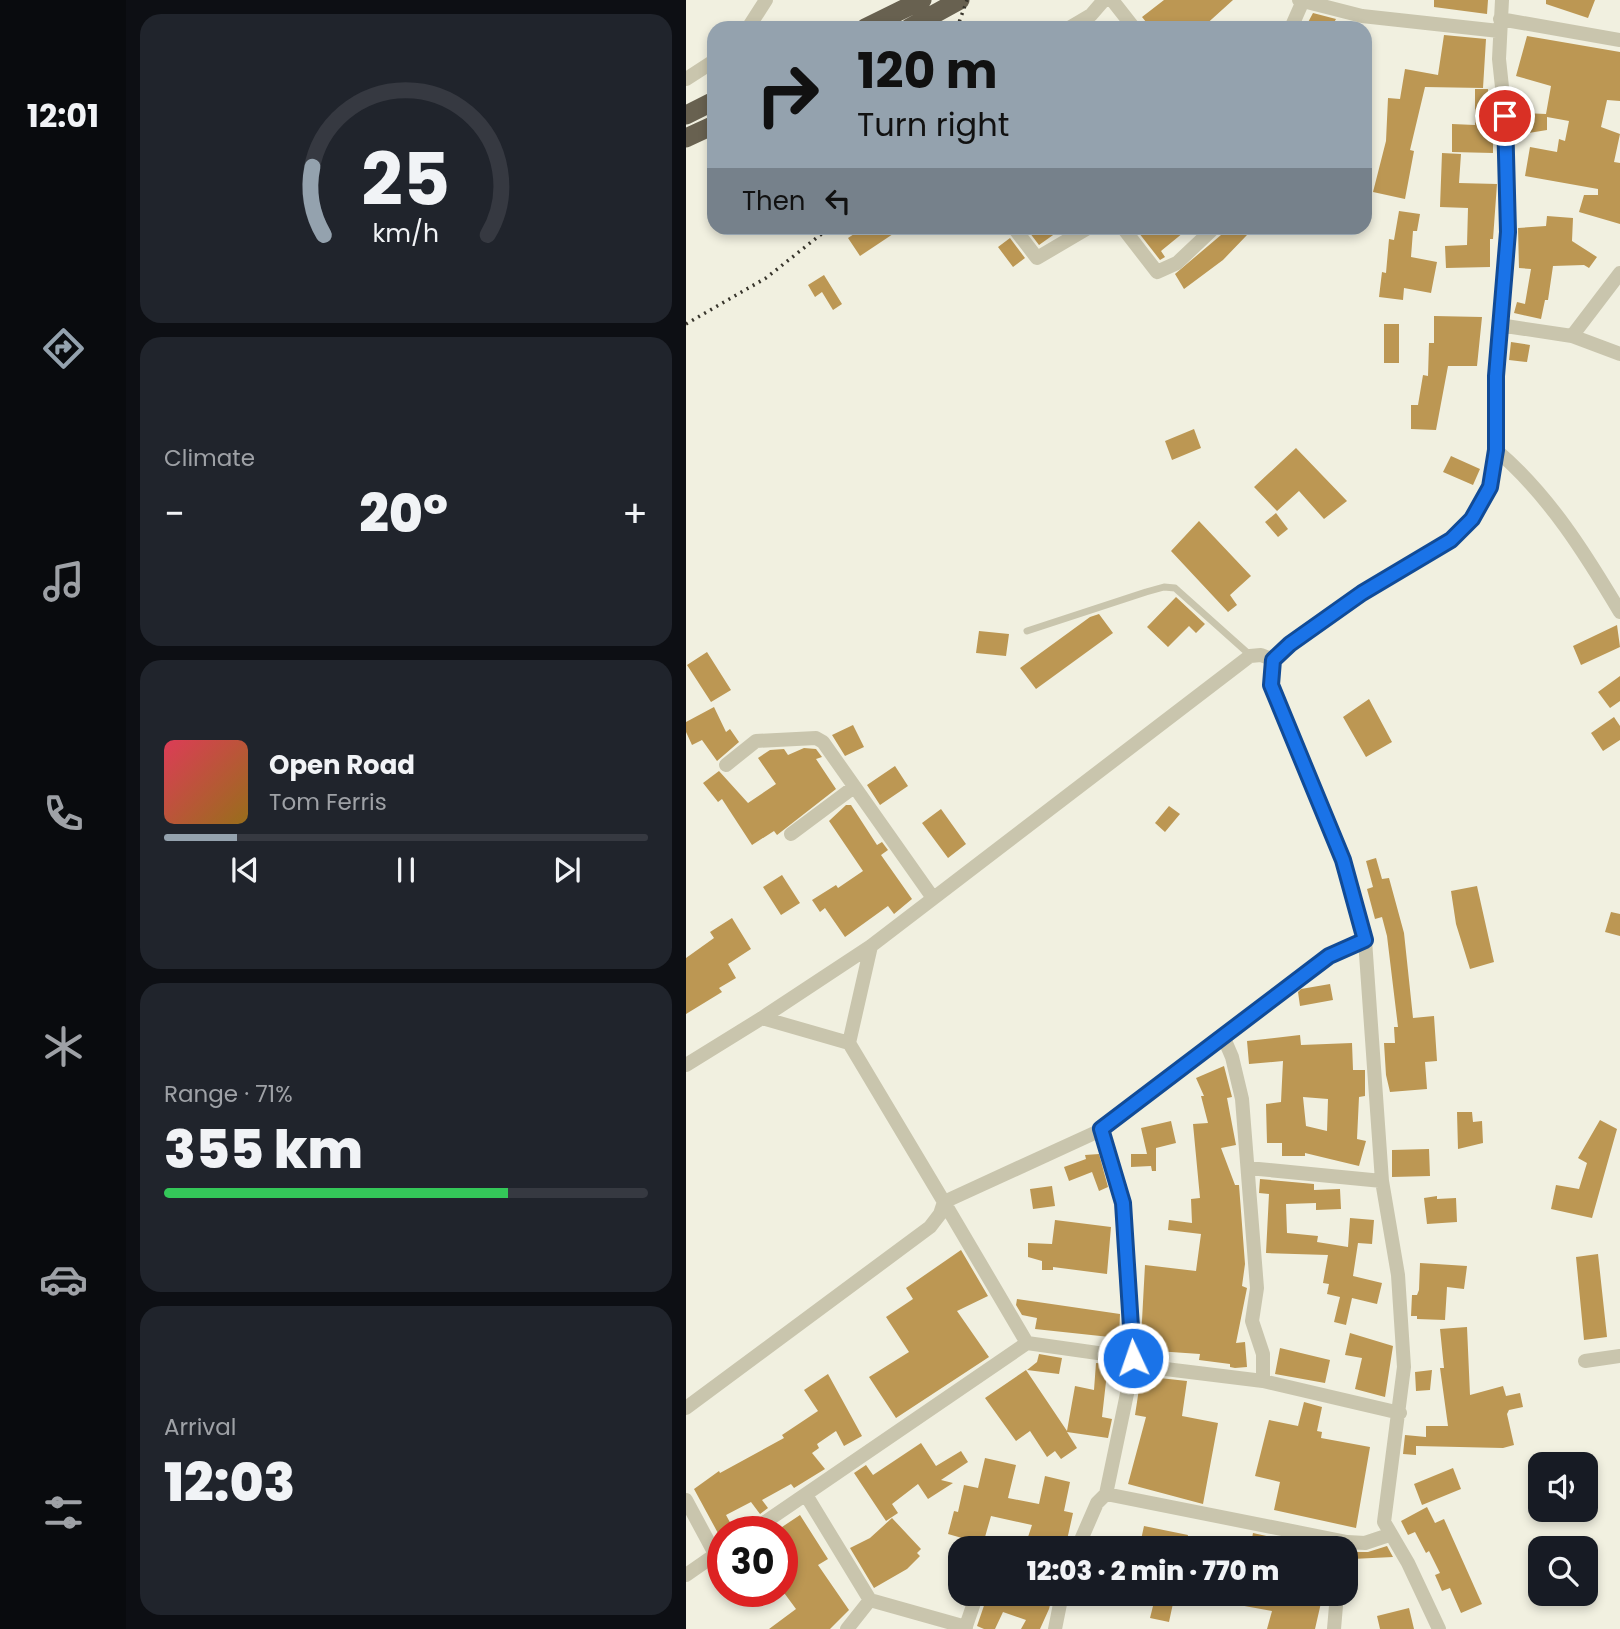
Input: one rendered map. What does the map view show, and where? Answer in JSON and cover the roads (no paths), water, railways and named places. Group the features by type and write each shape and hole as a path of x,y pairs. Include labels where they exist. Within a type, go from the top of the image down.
{"highway":[{"path":"890,21 960,0"},
{"path":"686,115 707,105"},
{"path":"686,138 707,128"}],"street":[{"path":"752,21 766,0"},
{"path":"1081,21 1091,15 1104,0"},
{"path":"1112,0 1128,21"},
{"path":"1439,1629 1408,1563 1389,1535 1384,1522 1404,1367 1398,1275 1382,1181 1365,940 1343,860 1271,685 1273,660 1290,644 1362,593 1451,540 1472,519 1490,487 1496,450 1499,325 1508,232 1509,170 1499,25 1502,0"},
{"path":"1294,21 1301,2 1387,20 1499,25 1620,40"},
{"path":"686,79 707,66"},
{"path":"1019,235 1037,258 1076,235"},
{"path":"1128,235 1157,272 1177,263 1206,235"},
{"path":"1572,336 1620,274"},
{"path":"1499,325 1572,336 1620,354"},
{"path":"1496,450 1522,472 1569,531 1620,612"},
{"path":"686,1065 871,946 1250,656 1261,655 1273,660"},
{"path":"726,765 756,741 816,738 823,742 933,898"},
{"path":"791,834 854,787"},
{"path":"686,1408 930,1227 940,1214 944,1202 1101,1129 1329,956 1365,940"},
{"path":"849,1043 871,946"},
{"path":"762,1017 849,1043 1027,1343"},
{"path":"1223,1036 1233,1057 1242,1099 1257,1288 1252,1321 1262,1348 1263,1381"},
{"path":"1083,1536 1097,1503 1106,1494 1133,1361 1123,1203 1101,1129"},
{"path":"1248,1168 1382,1181"},
{"path":"774,1516 1027,1343 1263,1381 1400,1413"},
{"path":"1585,1361 1620,1356"},
{"path":"806,1494 870,1600 966,1628 973,1606"},
{"path":"1106,1494 1304,1536"},
{"path":"686,1500 707,1533"},
{"path":"1358,1544 1389,1535"},
{"path":"686,1575 707,1560"},
{"path":"847,1629 870,1600"},
{"path":"1055,1629 1060,1606"},
{"path":"1334,1629 1336,1606"}],"lane":[{"path":"1027,631 1146,592 1175,588 1250,656"}],"railway":[{"path":"960,21 967,0"},
{"path":"686,324 766,278 820,235"}]}
